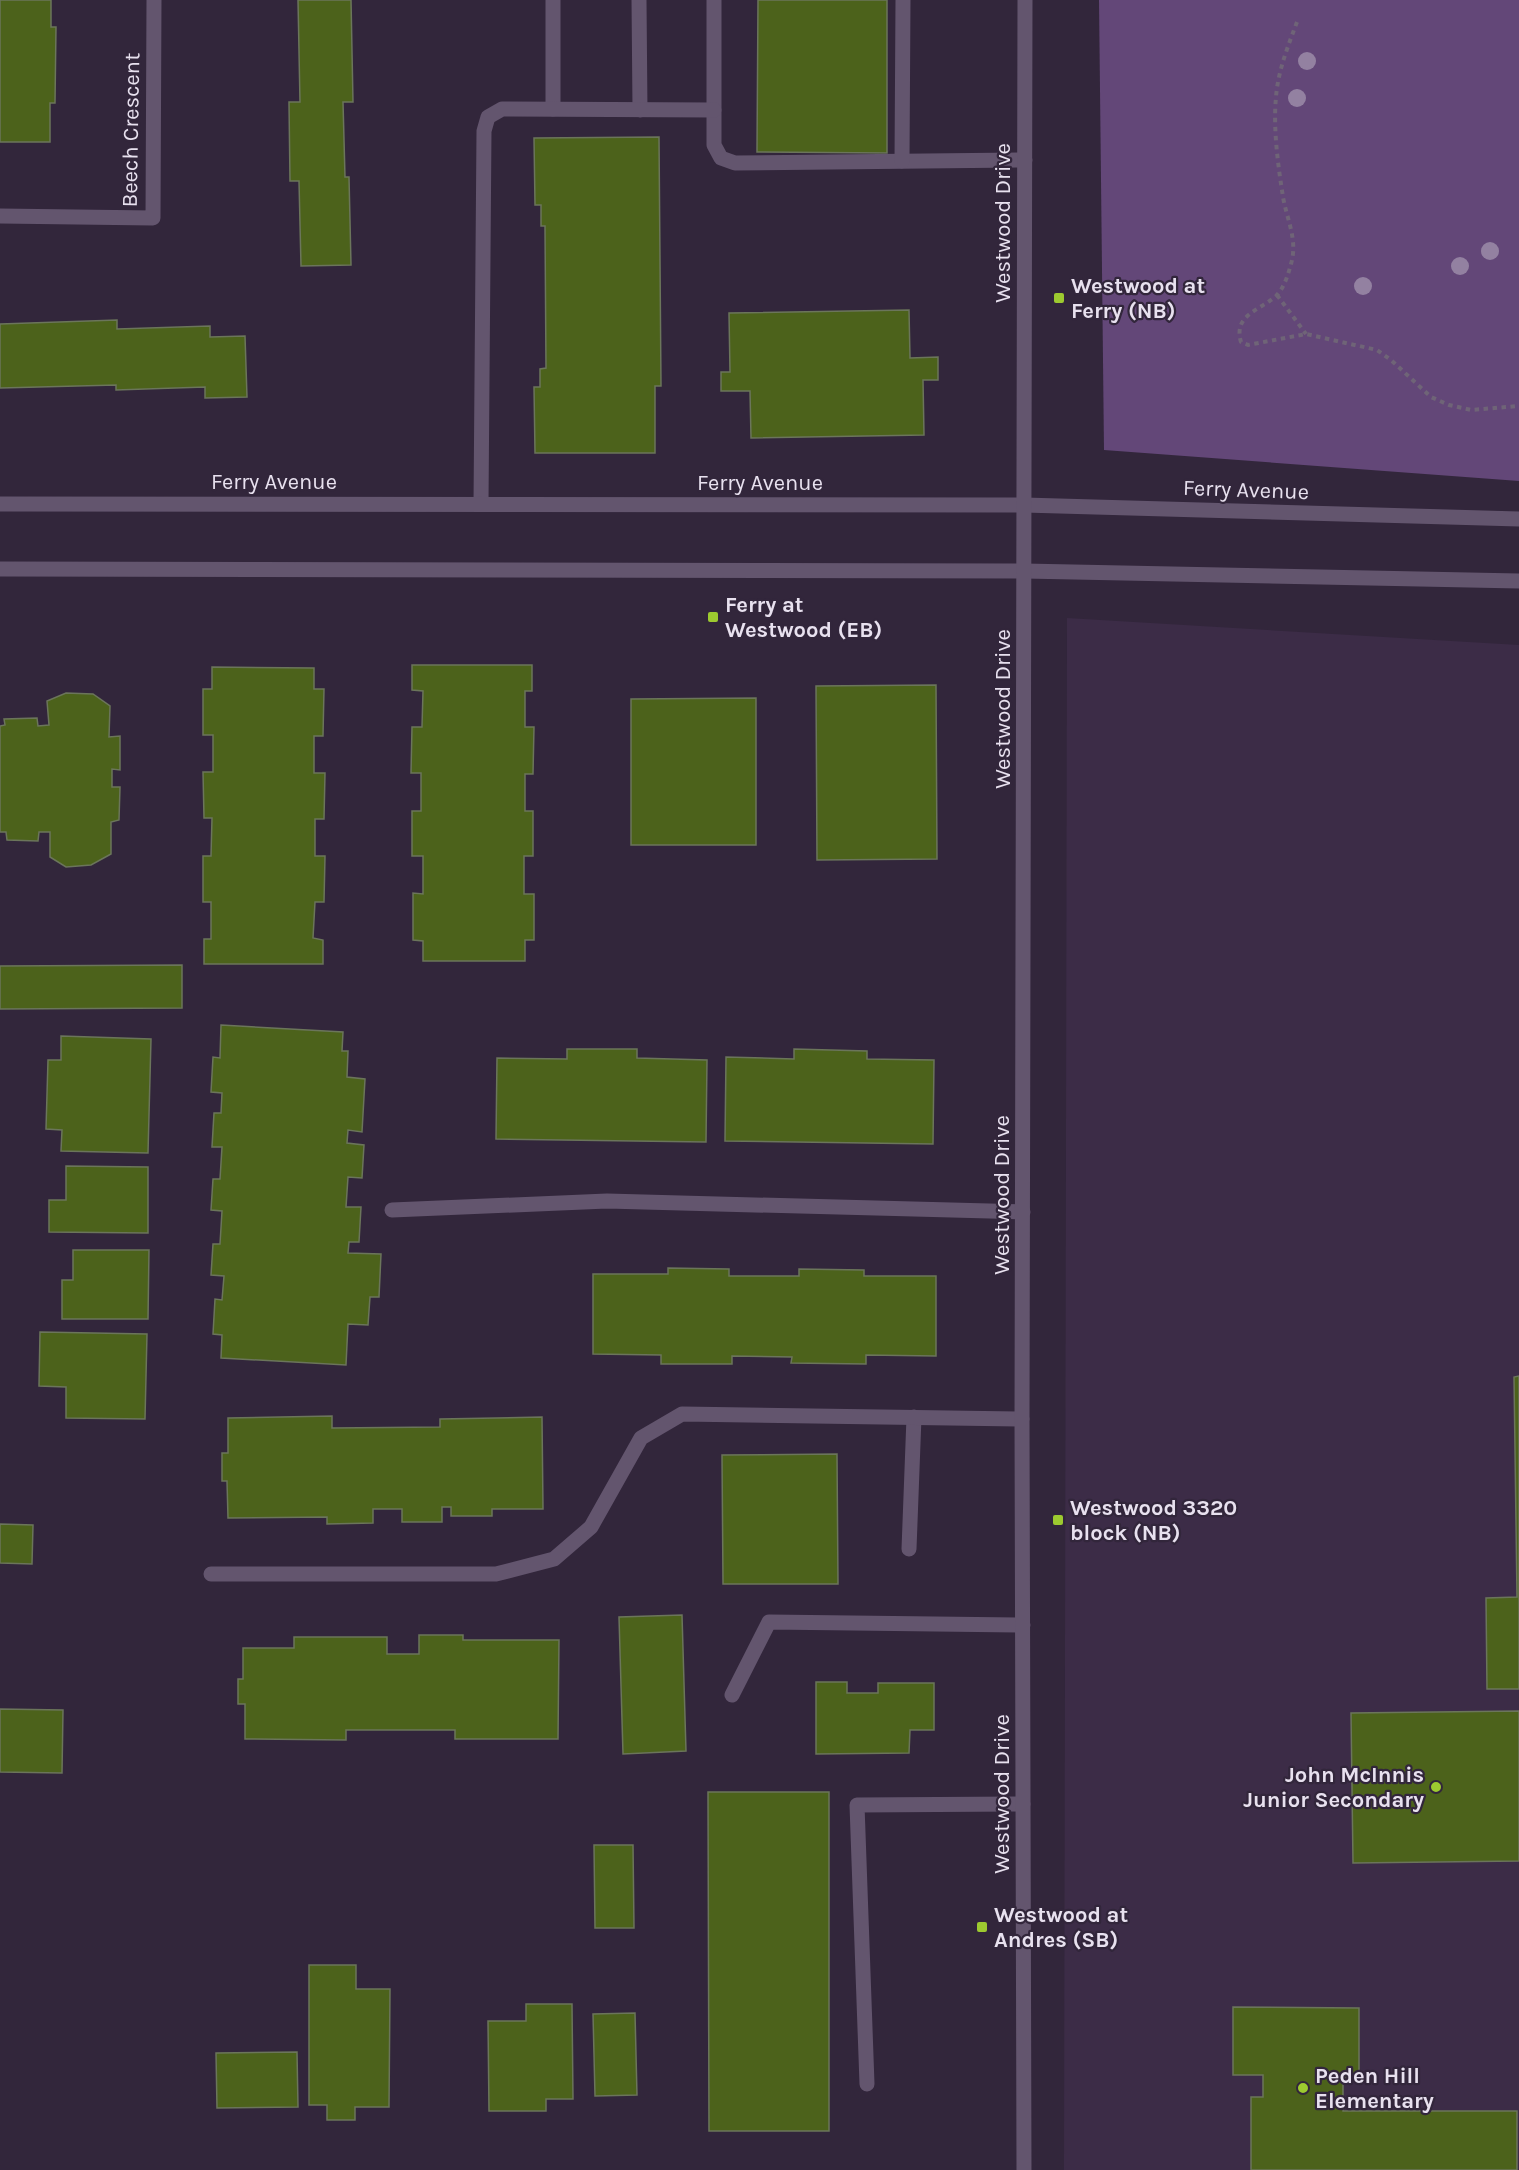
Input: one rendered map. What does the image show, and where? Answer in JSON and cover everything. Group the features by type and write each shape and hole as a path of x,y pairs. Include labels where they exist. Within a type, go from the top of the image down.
{"street":[{"name":"Beech Crescent","path":"0,216 153,218 154,0"},
{"path":"553,0 553,109"},
{"path":"639,0 640,110"},
{"path":"714,0 714,145 721,158 735,163 1025,160"},
{"path":"902,161 903,0"},
{"name":"Westwood Drive","path":"1024,2170 1022,1419 1025,0"},
{"path":"481,504 484,131 488,117 502,109 714,110"},
{"name":"Ferry Avenue","path":"0,504 1024,505 1519,519"},
{"path":"0,569 1024,571 1519,581"},
{"path":"392,1210 607,1201 1023,1212"},
{"path":"211,1574 496,1574 554,1559 591,1527 641,1438 682,1414 1022,1419"},
{"path":"909,1549 914,1417"},
{"path":"732,1695 769,1622 1023,1625"},
{"path":"867,2084 857,1805 1023,1804"}],"path":[{"path":"1297,22 1281,67 1276,98 1277,140 1284,198 1294,235 1294,255 1288,277 1277,295 1241,321 1238,331 1241,342 1248,345 1306,334 1377,350 1431,397 1449,405 1471,410 1519,406"},
{"path":"1277,295 1306,334"}],"shaded area":[{"path":"1099,0 1519,0 1519,481 1104,450"},
{"path":"1067,618 1519,645 1519,2170 1064,2170"}],"building":[{"path":"0,0 51,0 51,27 56,27 55,103 50,103 50,142 0,142"},
{"path":"298,0 351,0 353,102 343,102 345,177 349,177 351,265 301,266 299,181 290,181 289,102 300,102"},
{"path":"758,0 887,0 887,153 757,152"},
{"path":"659,137 661,386 655,386 655,453 535,453 534,387 540,387 540,369 546,368 545,226 541,226 541,205 535,205 534,138"},
{"path":"909,310 910,358 938,357 938,380 923,380 924,435 751,438 750,391 721,391 721,372 730,372 729,313"},
{"path":"117,320 117,329 210,326 210,337 245,336 247,397 205,398 205,387 116,390 116,385 0,388 0,324"},
{"path":"412,665 532,665 532,691 525,691 525,727 534,727 533,774 525,774 525,811 533,811 533,856 524,856 524,894 534,894 534,940 525,940 525,961 423,961 423,941 413,940 413,893 423,894 423,856 412,856 412,811 421,811 421,773 411,773 412,727 422,727 423,691 412,690"},
{"path":"212,667 314,668 314,689 324,689 323,736 314,736 314,773 325,773 324,819 315,819 315,856 325,856 324,902 315,902 313,938 323,940 323,964 204,964 204,939 211,939 211,902 203,902 203,856 211,856 212,818 204,818 203,772 213,772 213,735 203,735 203,689 212,689"},
{"path":"936,685 937,859 817,860 816,686"},
{"path":"66,693 93,694 110,706 109,737 120,736 120,770 112,769 112,787 120,787 119,820 111,822 111,854 91,865 66,867 50,857 50,832 39,832 38,841 7,840 6,832 0,832 0,726 5,725 4,719 37,718 38,726 49,725 47,701"},
{"path":"756,698 756,845 631,845 631,699"},
{"path":"182,965 182,1008 0,1009 0,966"},
{"path":"221,1025 343,1032 342,1051 348,1051 347,1077 365,1079 362,1132 348,1130 347,1143 364,1145 362,1178 348,1177 346,1207 361,1207 359,1242 349,1242 348,1253 381,1254 379,1297 370,1297 368,1325 348,1324 346,1365 221,1358 222,1335 213,1334 215,1299 222,1300 224,1276 211,1275 213,1244 220,1244 222,1211 211,1210 213,1179 220,1179 222,1147 212,1147 214,1113 221,1113 222,1093 211,1092 213,1057 220,1058"},
{"path":"61,1036 151,1039 148,1153 61,1151 62,1130 46,1129 48,1060 61,1060"},
{"path":"567,1049 637,1049 637,1058 707,1060 706,1142 496,1139 497,1058 567,1059"},
{"path":"794,1049 867,1051 867,1059 934,1060 933,1144 725,1141 726,1057 794,1059"},
{"path":"66,1166 148,1167 148,1233 49,1232 49,1200 66,1200"},
{"path":"73,1250 149,1250 148,1319 62,1319 62,1280 73,1280"},
{"path":"668,1268 729,1269 729,1276 799,1276 799,1269 864,1270 864,1276 936,1276 936,1356 866,1355 866,1364 791,1363 792,1357 732,1356 732,1364 661,1364 661,1355 593,1354 593,1274 668,1274"},
{"path":"40,1332 147,1334 145,1419 66,1418 66,1387 39,1386"},
{"path":"1519,1376 1519,1689 1487,1689 1486,1598 1517,1597 1514,1377"},
{"path":"332,1416 332,1428 440,1427 440,1419 542,1417 543,1509 492,1509 492,1516 451,1516 451,1507 442,1507 442,1522 402,1522 402,1509 373,1509 373,1523 327,1524 327,1517 228,1518 227,1481 222,1481 222,1453 228,1453 228,1418"},
{"path":"837,1454 838,1584 723,1584 722,1455"},
{"path":"0,1524 33,1525 32,1564 0,1563"},
{"path":"682,1615 686,1751 623,1754 619,1617"},
{"path":"419,1635 463,1635 463,1640 559,1640 558,1739 455,1739 455,1730 346,1730 346,1740 245,1739 245,1704 238,1704 238,1679 243,1679 243,1648 294,1648 294,1637 387,1637 387,1654 419,1654"},
{"path":"816,1682 847,1682 847,1693 878,1693 878,1683 934,1683 934,1730 910,1730 909,1753 816,1754"},
{"path":"0,1709 63,1710 62,1773 0,1772"},
{"name":"John McInnis Junior Secondary","path":"1519,1711 1519,1861 1353,1863 1351,1713"},
{"path":"708,1792 829,1792 829,2131 709,2131"},
{"path":"594,1845 633,1845 634,1928 595,1928"},
{"path":"309,1965 356,1965 356,1989 390,1989 389,2107 355,2107 355,2120 327,2120 327,2105 309,2105"},
{"path":"526,2004 572,2004 573,2099 546,2099 546,2111 489,2111 488,2021 526,2021"},
{"name":"Peden Hill Elementary","path":"1233,2007 1359,2008 1359,2078 1343,2078 1343,2111 1517,2111 1517,2170 1251,2170 1251,2097 1263,2097 1263,2075 1233,2075"},
{"path":"635,2013 637,2095 595,2096 593,2014"},
{"path":"297,2052 298,2107 217,2108 216,2053"}],"place":[{"name":"Westwood at Ferry (NB)","path":"1059,298"},
{"name":"Ferry at Westwood (EB)","path":"713,617"},
{"name":"Westwood 3320 block (NB)","path":"1058,1520"},
{"name":"John McInnis Junior Secondary","path":"1436,1787"},
{"name":"Westwood at Andres (SB)","path":"982,1927"},
{"name":"Peden Hill Elementary","path":"1303,2088"}]}
